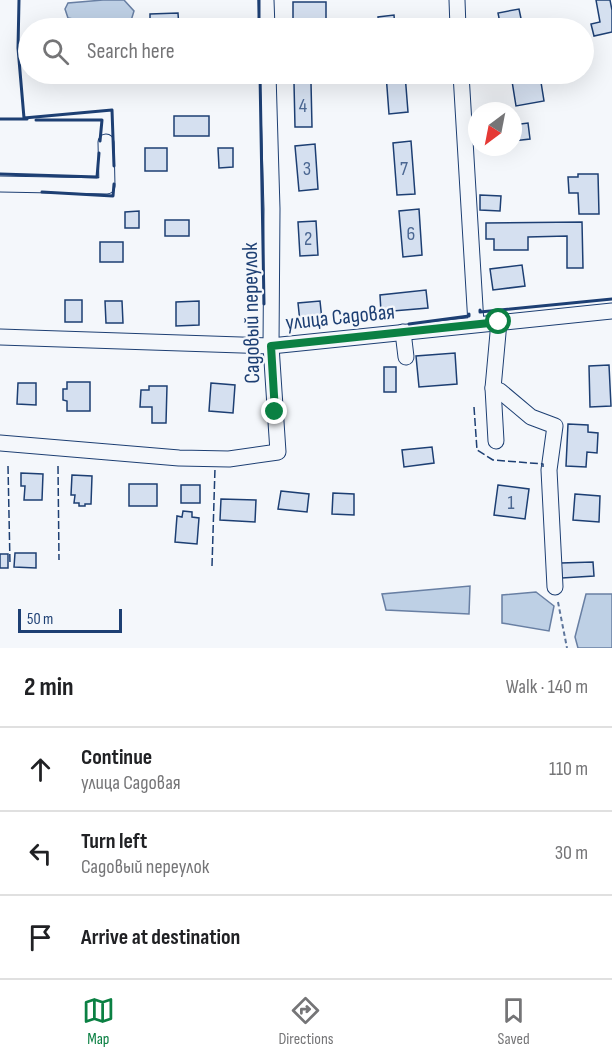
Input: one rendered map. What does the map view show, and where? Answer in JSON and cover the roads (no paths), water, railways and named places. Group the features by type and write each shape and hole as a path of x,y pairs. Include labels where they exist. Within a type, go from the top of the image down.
{"street":[{"path":"266,0 267,18"},
{"path":"457,0 458,18"},
{"name":"Садовый переулок","path":"0,443 179,458 229,459 278,452 271,346 272,210 268,84"},
{"path":"462,84 476,324"},
{"path":"0,184 106,186 106,142"},
{"name":"улица Садовая","path":"0,337 271,346 612,311"},
{"path":"496,441 493,388 499,322"},
{"path":"403,332 406,357"},
{"path":"493,388 500,391 531,417 555,426 549,470 555,587"}],"water":[{"path":"124,0 134,11 132,18 68,18 65,9 68,3"},
{"path":"470,586 469,614 386,610 382,594"},
{"path":"536,592 554,606 549,631 502,623 502,595"},
{"path":"586,594 612,594 612,648 578,648 575,637"}]}
